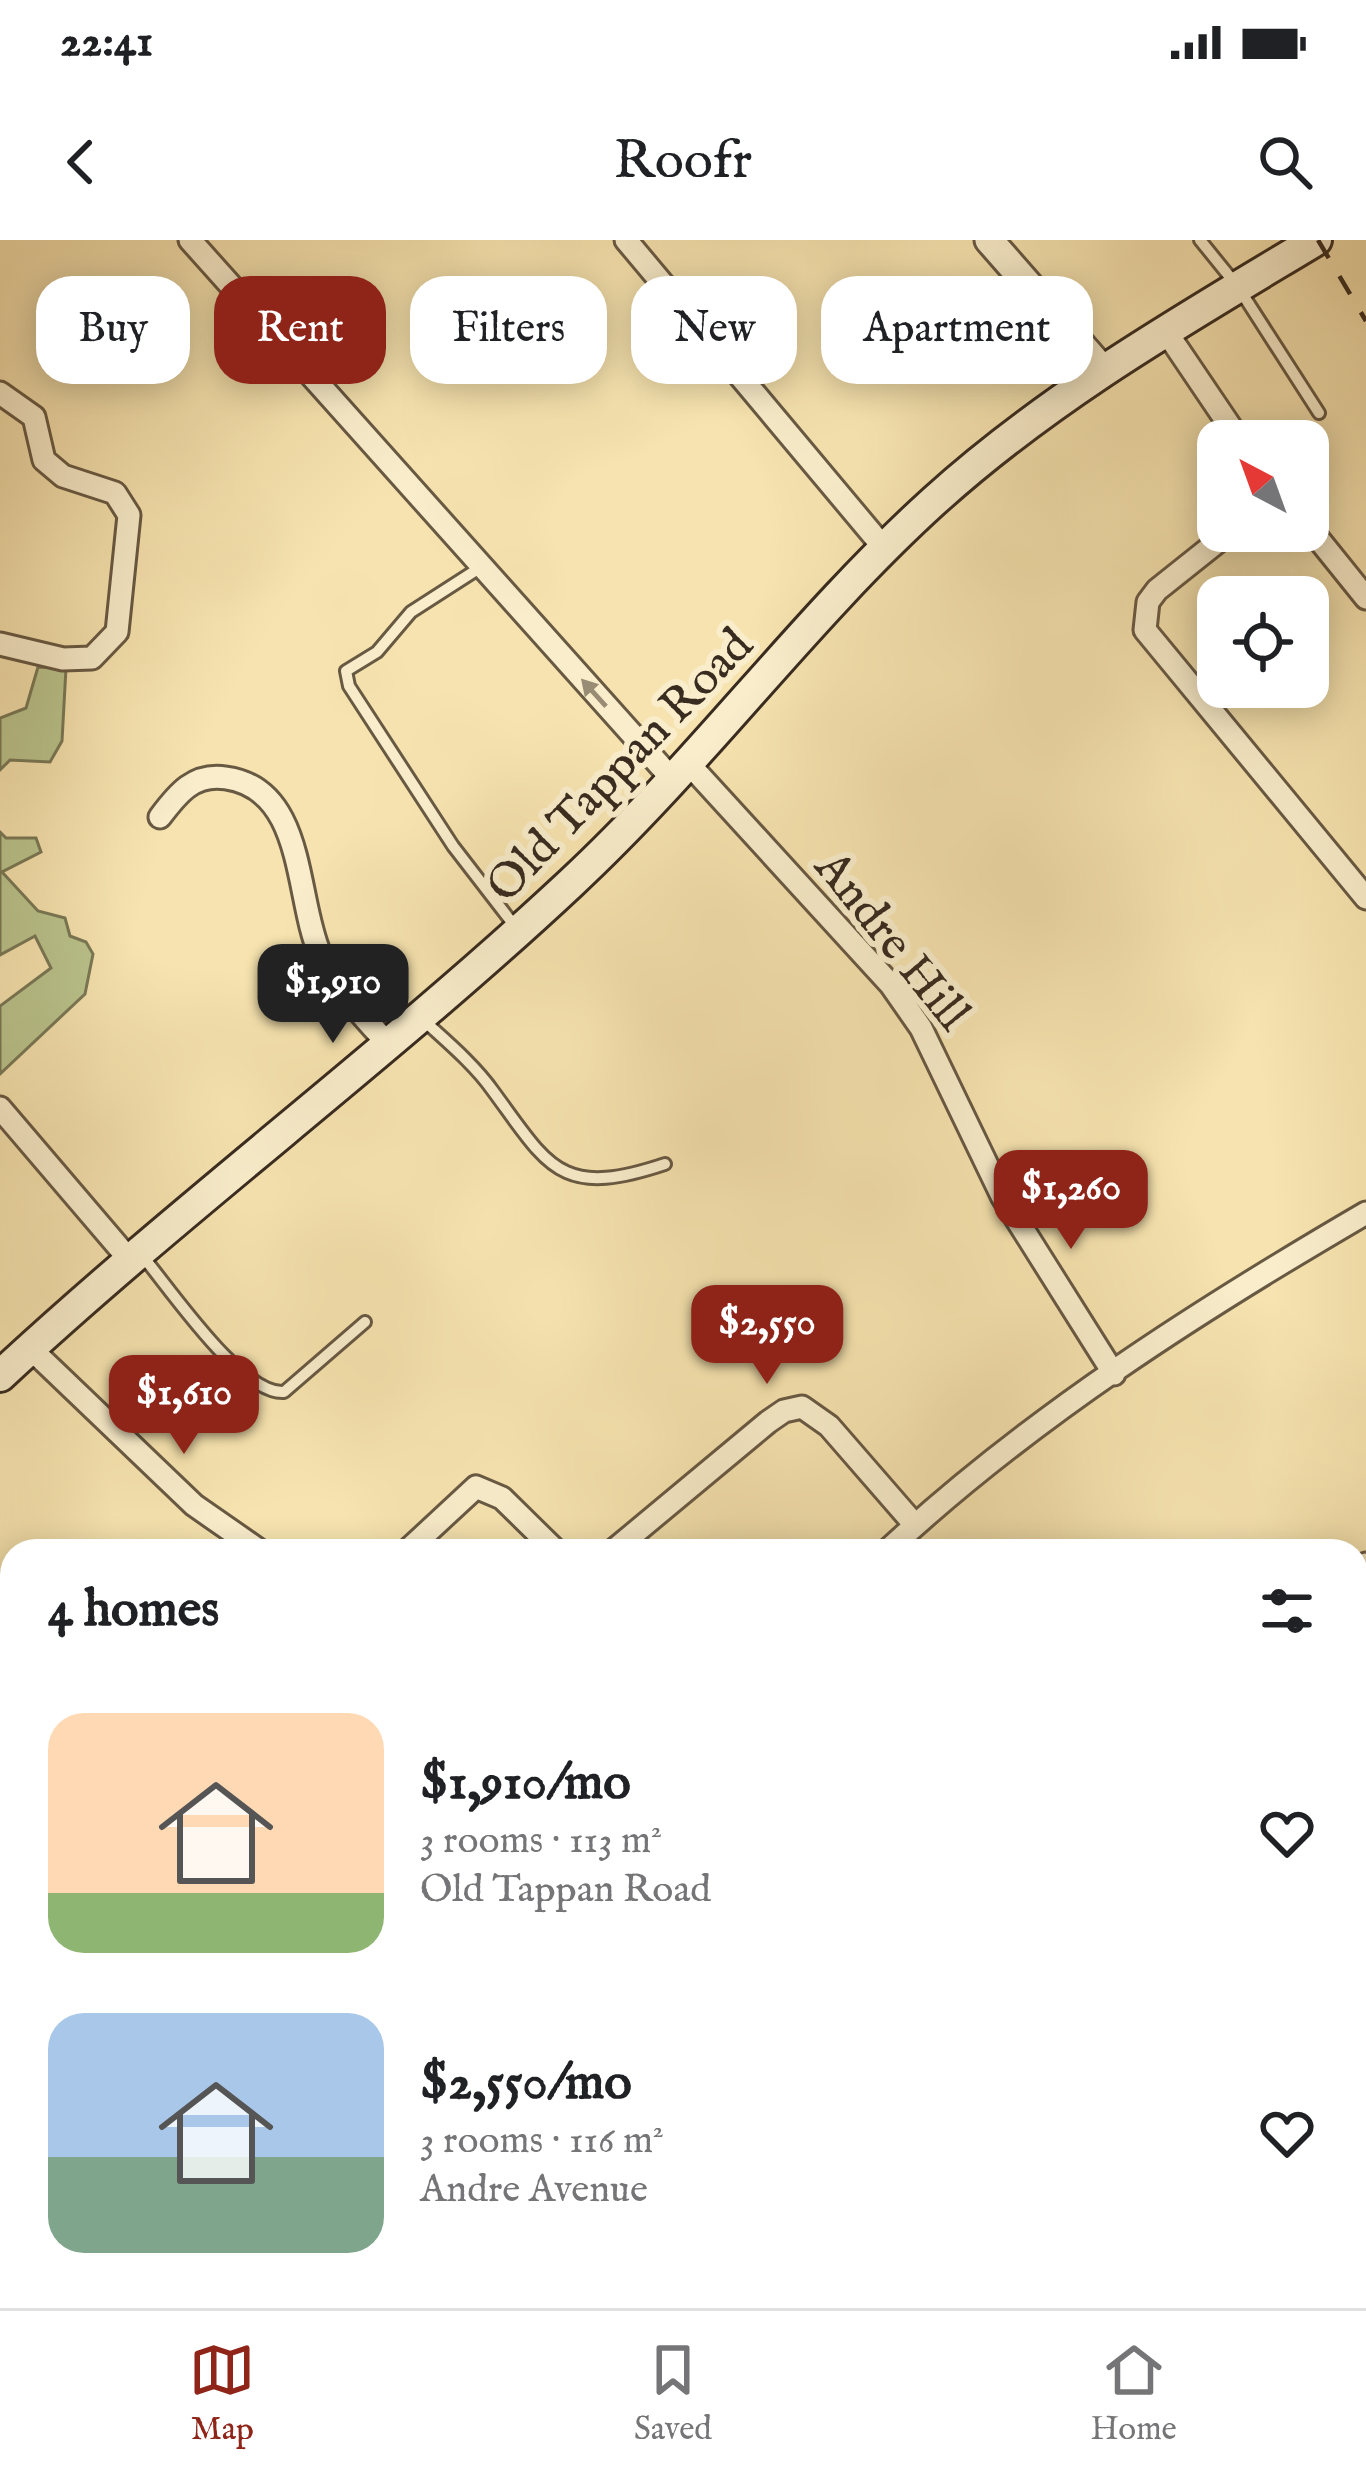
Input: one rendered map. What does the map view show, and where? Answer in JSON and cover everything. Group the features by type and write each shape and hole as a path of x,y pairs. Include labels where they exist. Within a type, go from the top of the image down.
{"main road":[{"name":"Old Tappan Road","path":"10,1362 519,931 681,772 884,548 986,456 1102,370 1316,240"}],"street":[{"name":"Andre Hill","path":"190,240 481,567 891,985 921,1028 1002,1196 1114,1374"},
{"path":"626,240 884,548"},
{"path":"989,240 1102,370"},
{"path":"1165,330 1226,420"},
{"path":"0,393 34,417 44,460 63,476 115,493 129,515 117,632 92,658 63,659 0,644"},
{"path":"1204,552 1156,590 1148,602 1145,630 1366,898"},
{"path":"1329,552 1366,598"},
{"path":"160,817 181,789 208,775 243,780 269,799 287,828 318,950 337,986 387,1043"},
{"path":"0,1108 133,1254"},
{"path":"899,1539 1198,1313 1366,1214"},
{"path":"10,1362 243,1539"},
{"path":"627,1539 768,1422 784,1411 802,1408 829,1426 915,1525"},
{"path":"420,1539 476,1487 502,1498 544,1539"}],"lane":[{"path":"1200,240 1238,287 1319,413"},
{"path":"481,567 411,612 377,652 346,671 349,686 453,846 519,931"},
{"path":"418,1016 490,1086 544,1162 590,1176 622,1178 665,1164"},
{"path":"133,1254 244,1376 270,1393 284,1392 365,1322"}],"green space":[{"path":"38,667 66,668 62,741 50,762 10,760 0,770 0,718 26,708"},
{"path":"0,832 6,838 36,838 41,852 2,872 38,911 65,918 70,936 86,942 93,954 85,994 0,1074 0,1006 51,968 35,936 0,955"}],"railway":[{"path":"1318,240 1366,321"}]}
